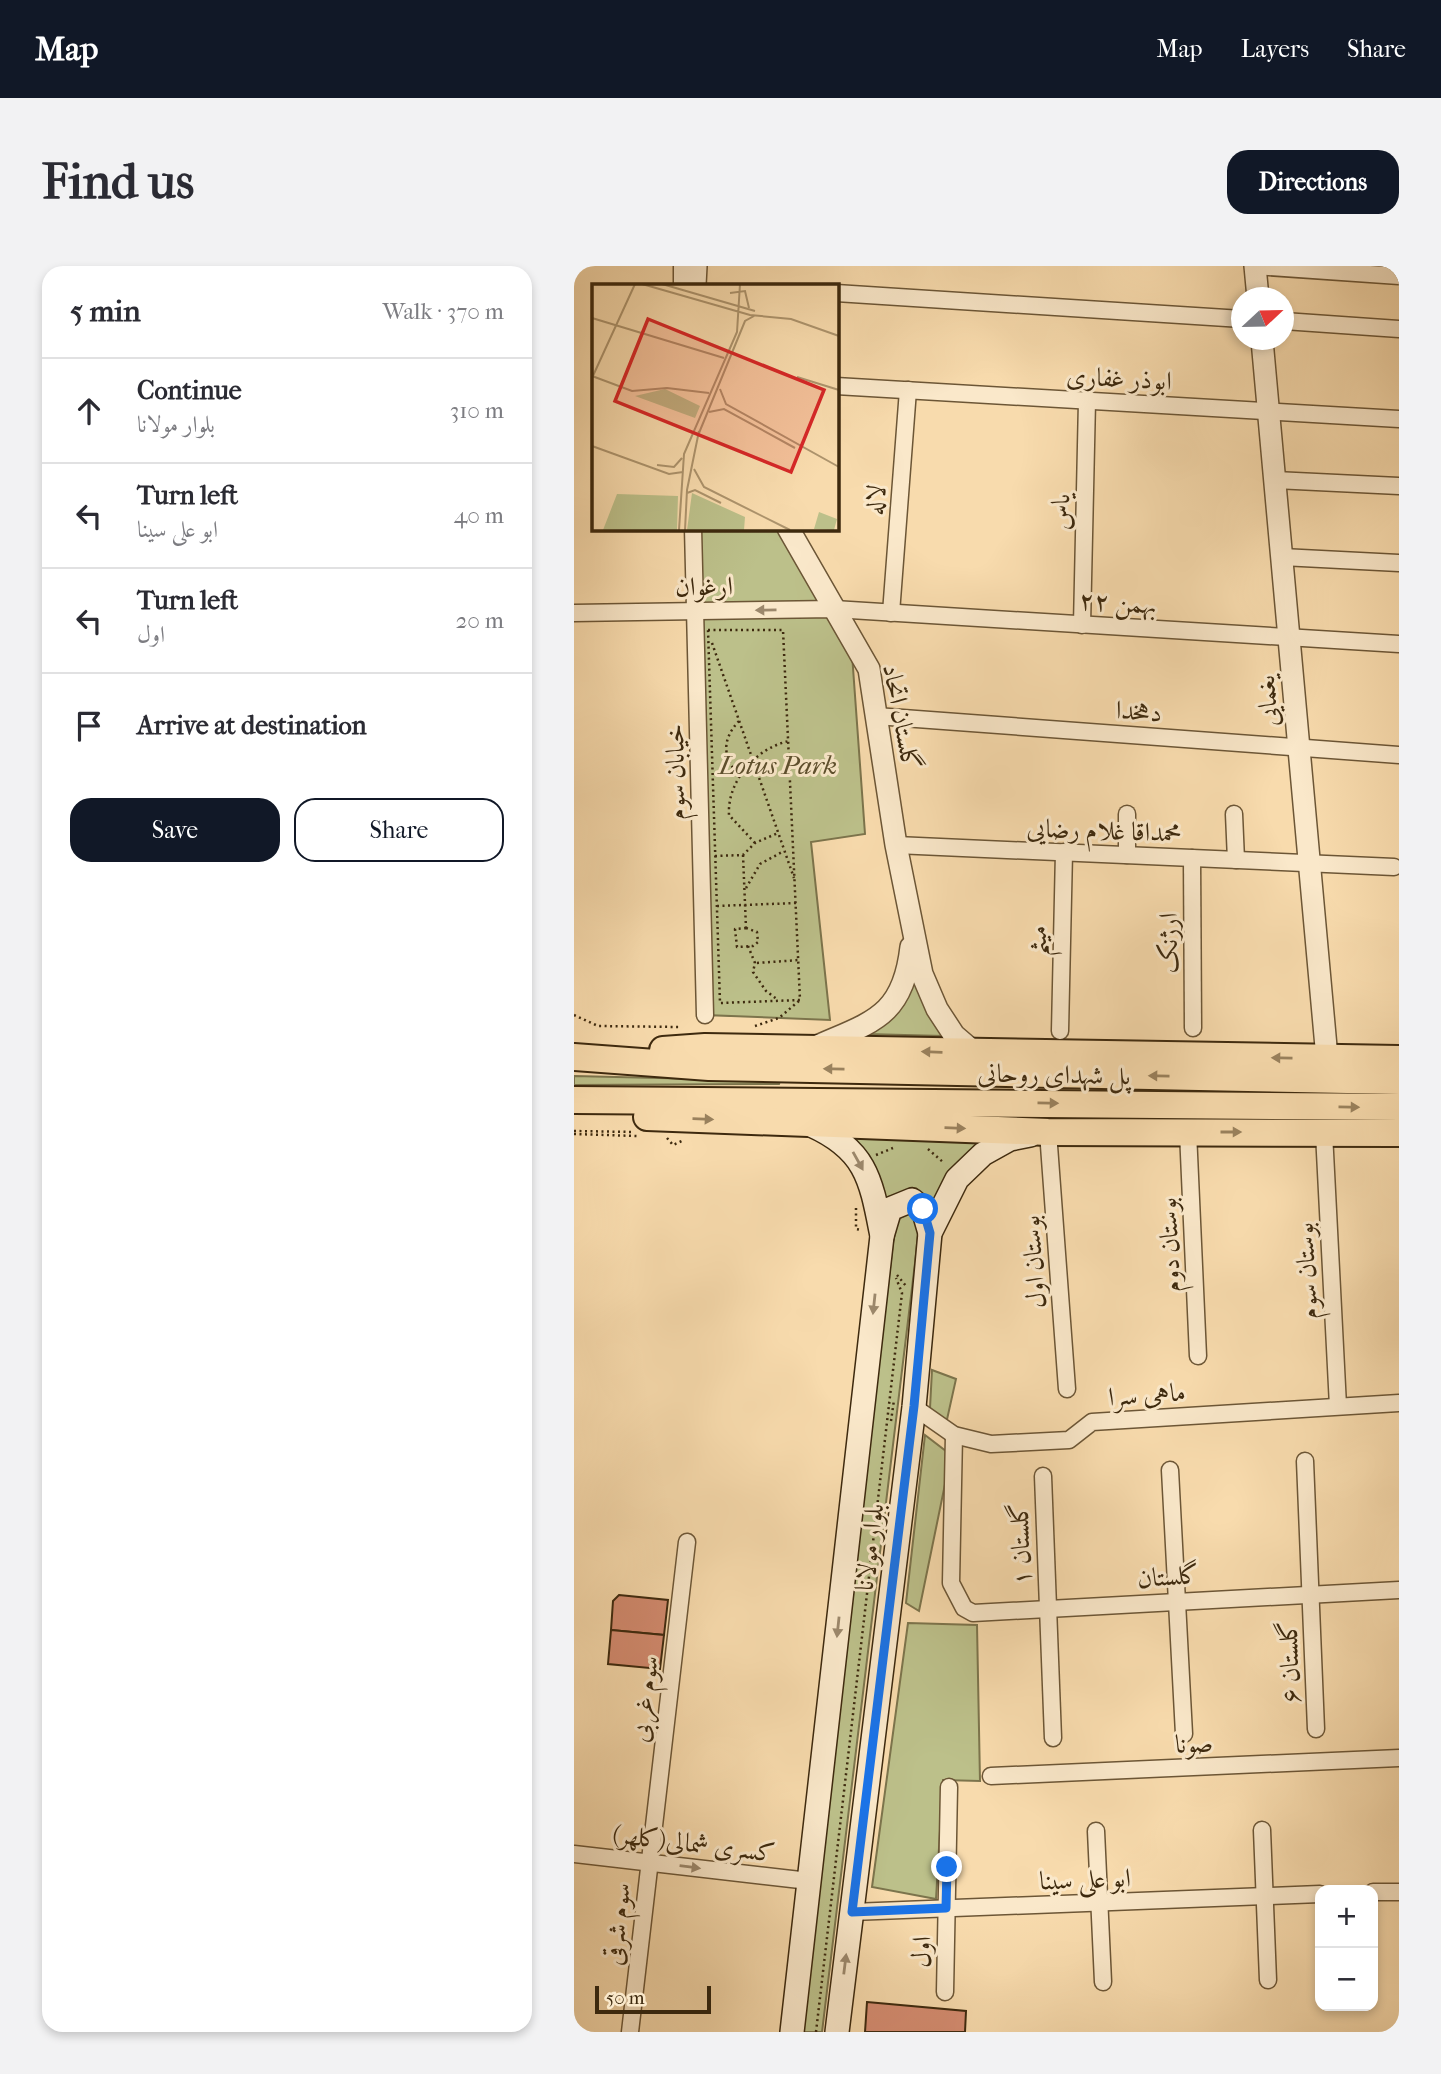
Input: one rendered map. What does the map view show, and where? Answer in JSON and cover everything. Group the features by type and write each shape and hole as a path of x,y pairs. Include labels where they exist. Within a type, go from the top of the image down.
{"main road":[{"path":"580,1057 705,1046 975,1054 1399,1059"},
{"name":"پل شهدای روحانی","path":"580,1057 709,1067 1399,1081"},
{"path":"581,1101 636,1117 1048,1132 1399,1133"},
{"name":"پل شهدای روحانی","path":"581,1101 1399,1107"},
{"name":"بلوار مولانا","path":"792,2032 809,1881 874,1194 859,1159 832,1134 805,1122"},
{"name":"بلوار مولانا","path":"837,2032 914,1406 930,1233 957,1179 984,1154 1010,1139 1048,1132"},
{"path":"870,1235 890,1209 912,1200 923,1209 930,1233"}],"street":[{"path":"682,266 682,284"},
{"path":"694,284 696,266"},
{"path":"1257,287 1255,266 1399,276"},
{"path":"838,293 1231,317"},
{"path":"1294,322 1399,328"},
{"name":"یغمایی","path":"1263,350 1327,1058"},
{"name":"ابوذر غفاری","path":"838,386 1399,419"},
{"name":"لاله","path":"891,613 908,390"},
{"name":"یاس","path":"1082,625 1087,401"},
{"path":"1275,480 1399,486"},
{"name":"خیابان سوم","path":"692,530 705,1015"},
{"name":"گلستان اتحاد","path":"789,530 869,669 912,934"},
{"path":"1282,557 1399,563"},
{"name":"۲۲ بهمن","path":"834,609 1399,645"},
{"name":"ارغوان","path":"574,613 834,609"},
{"name":"دهخدا","path":"876,716 1399,755"},
{"path":"1127,855 1128,814"},
{"path":"1234,814 1236,860"},
{"name":"محمداقا غلام رضایی","path":"896,845 1309,861 1394,867"},
{"name":"میثم","path":"1060,1031 1064,852"},
{"name":"ارژنک","path":"1192,858 1193,1027"},
{"path":"811,1049 871,1022 894,1004 908,976 912,934"},
{"path":"912,934 922,974 937,1009 954,1035 975,1054"},
{"name":"بوستان اول","path":"1048,1132 1067,1389"},
{"name":"بوستان دوم","path":"1188,1132 1198,1356"},
{"name":"بوستان سوم","path":"1324,1133 1338,1406"},
{"name":"ماهی سرا","path":"914,1406 954,1435 991,1444 1069,1440 1092,1422 1399,1402"},
{"name":"گلستان","path":"954,1435 953,1590 964,1608 973,1613 1047,1611 1177,1599 1399,1590"},
{"name":"گلستان ۶","path":"1305,1461 1316,1729"},
{"path":"1170,1470 1184,1734"},
{"name":"گلستان ۱","path":"1043,1476 1053,1738"},
{"name":"سوم غربی","path":"649,1863 687,1542"},
{"name":"صونا","path":"991,1776 1399,1758"},
{"name":"اول","path":"945,1992 949,1787"},
{"path":"1262,1830 1268,1980"},
{"path":"1096,1831 1103,1982"},
{"name":"کسری شمالی(کلهر)","path":"574,1854 809,1881"},
{"name":"سوم شرقی","path":"630,2032 649,1863"},
{"path":"1378,1892 1399,1892"},
{"name":"ابو علی سینا","path":"852,1912 1315,1895"}],"path":[{"path":"708,630 796,883"},
{"path":"708,630 783,630 800,1000"},
{"path":"708,630 720,1003 800,1000"},
{"path":"739,720 726,743 726,755 740,776"},
{"path":"755,843 729,815 728,801 740,776 762,751 789,741"},
{"path":"715,856 743,855 755,843 778,833"},
{"path":"745,890 760,864 784,851"},
{"path":"743,855 746,928"},
{"path":"717,906 796,902"},
{"path":"746,928 757,932 758,942 737,947 736,929 746,928"},
{"path":"748,946 755,963 753,972 758,982 779,1001"},
{"path":"755,963 799,960"},
{"path":"754,1026 779,1018 800,1000"},
{"path":"574,1015 598,1026 681,1027"},
{"path":"574,1132 648,1134"},
{"path":"660,1135 668,1133 673,1141 687,1137"},
{"path":"870,1157 904,1143"},
{"path":"925,1146 952,1169"},
{"path":"856,1199 859,1227 866,1228 870,1235 856,1229 856,1199"},
{"path":"816,2032 902,1293 894,1276"}],"green space":[{"name":"Lotus Park","path":"686,530 779,530 852,654 865,834 811,842 830,1020 705,1015"},
{"path":"914,979 943,1036 866,1034 866,1031 897,1011 906,999"},
{"path":"574,1076 780,1081 779,1084 574,1085"},
{"path":"846,1129 996,1134 931,1206 919,1197 908,1194 897,1194 883,1199 870,1157"},
{"path":"909,1214 919,1224 915,1263 822,2032 800,2032 893,1243 898,1219"},
{"path":"932,1370 956,1379 946,1424 930,1408"},
{"path":"925,1435 951,1455 919,1611 906,1603"},
{"path":"908,1623 977,1625 980,1781 943,1780 936,1899 872,1887"}],"building":[{"path":"619,1595 668,1600 664,1635 611,1630 613,1601"},
{"path":"611,1630 664,1635 660,1669 608,1664"},
{"path":"867,2002 966,2011 965,2032 865,2032"}],"route":[{"path":"923,1209 930,1233 914,1406 852,1912 946,1908 947,1867"}]}
